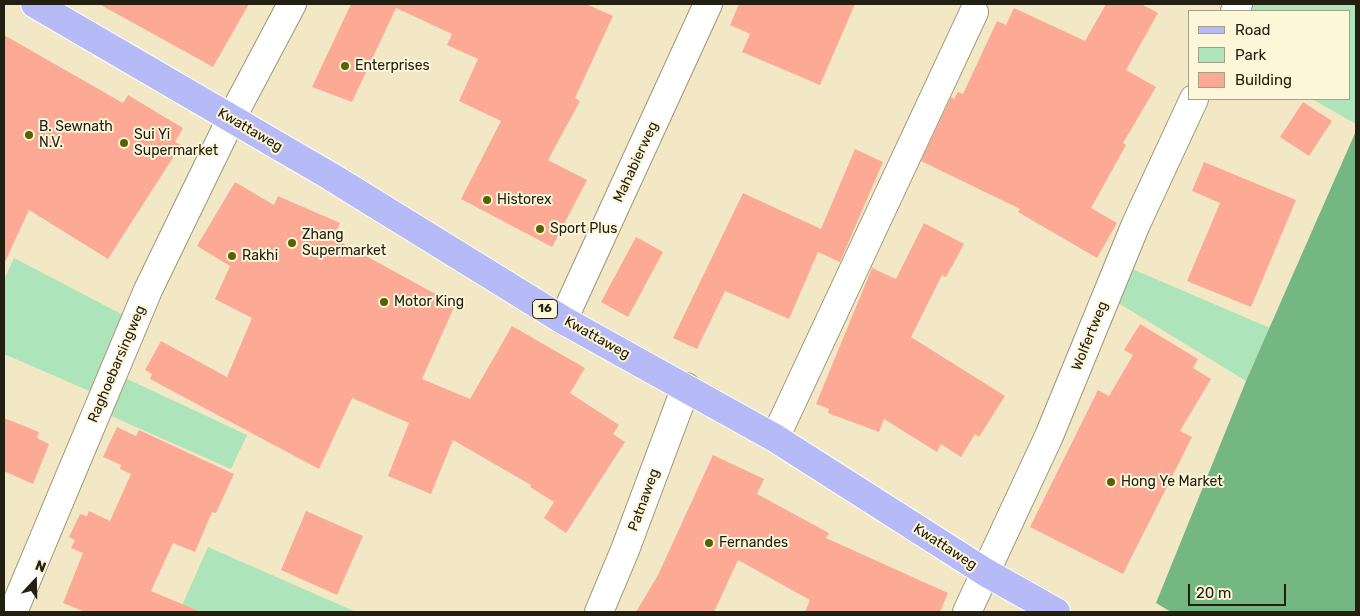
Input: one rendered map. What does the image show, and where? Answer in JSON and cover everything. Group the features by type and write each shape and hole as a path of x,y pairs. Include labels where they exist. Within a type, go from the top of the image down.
{"main road":[{"name":"Kwattaweg","path":"36,4 330,176 564,320 775,438 984,572 1056,612"}],"street":[{"name":"Raghoebarsingweg","path":"13,612 148,290 231,119 292,4"},
{"name":"Mahabierweg","path":"564,320 708,4"},
{"path":"775,438 974,12"},
{"name":"Wolfertweg","path":"967,612 1049,436 1136,224 1194,100"},
{"name":"Patnaweg","path":"598,612 625,550 686,387"}],"green space":[{"path":"1253,4 1356,4 1356,124 1314,100 1350,100 1350,10 1250,10"},
{"path":"1356,131 1356,612 1171,612 1156,603 1246,381"},
{"path":"14,258 125,316 94,393 4,354 4,280"},
{"path":"1130,268 1270,328 1246,381 1115,301"},
{"path":"125,378 247,435 231,469 109,415"},
{"path":"208,547 356,612 179,612"}],"building":[{"path":"99,4 249,4 213,67"},
{"path":"351,4 586,4 613,16 575,98 580,101 548,160 587,180 552,247 461,199 501,121 459,101 478,59 447,45 452,34 396,8 352,102 312,87"},
{"path":"739,4 855,4 820,85 742,52 750,34 730,25"},
{"path":"1106,4 1141,4 1158,13 1126,70 1156,87 1123,143 1126,145 1091,208 1117,223 1097,258 1018,212 1020,209 921,161 951,97 954,99 958,92 963,94 997,21 1006,25 1014,8 1085,41"},
{"path":"4,35 123,103 128,95 183,128 175,142 181,145 108,259 29,210 4,264"},
{"path":"1303,102 1332,121 1309,156 1280,137"},
{"path":"855,149 883,162 840,262 818,252 789,319 725,291 697,349 673,338 743,193 821,229"},
{"path":"1204,162 1296,200 1251,307 1187,281 1220,203 1192,191"},
{"path":"235,182 274,205 278,196 340,223 333,238 430,291 456,303 422,379 470,399 512,326 585,368 570,393 619,425 613,434 625,442 566,533 544,518 554,502 530,487 531,485 453,440 431,494 388,476 409,423 352,398 319,469 150,379 152,374 145,370 161,341 227,377 252,318 215,299 230,266 197,246"},
{"path":"924,223 964,244 946,277 942,275 911,337 1005,396 979,437 975,434 961,457 941,444 937,452 884,419 879,432 828,413 829,409 816,404 872,268 896,279"},
{"path":"636,237 663,252 628,317 601,302"},
{"name":"Hong Ye Market","path":"1140,324 1198,359 1193,368 1211,379 1180,431 1192,437 1123,574 1030,527 1098,390 1109,396 1133,355 1124,350"},
{"path":"4,418 39,432 37,438 49,444 33,484 4,471"},
{"path":"117,427 136,436 139,430 234,474 216,513 212,512 195,552 173,543 151,591 201,612 85,612 63,603 83,553 71,548 75,540 69,537 80,514 87,516 89,511 110,521 131,474 120,469 121,465 103,457"},
{"path":"713,455 764,479 757,494 829,533 826,538 948,593 940,612 805,612 810,600 738,560 714,612 636,612 658,575"},
{"path":"306,511 363,536 337,595 281,570"}],"place":[{"name":"Enterprises","path":"345,66"},
{"name":"B. Sewnath N.V.","path":"29,135"},
{"name":"Sui Yi Supermarket","path":"124,143"},
{"name":"Historex","path":"487,200"},
{"name":"Sport Plus","path":"540,229"},
{"name":"Zhang Supermarket","path":"292,243"},
{"name":"Rakhi","path":"232,256"},
{"name":"Motor King","path":"384,302"},
{"name":"Hong Ye Market","path":"1111,482"},
{"name":"Fernandes","path":"709,543"}]}
